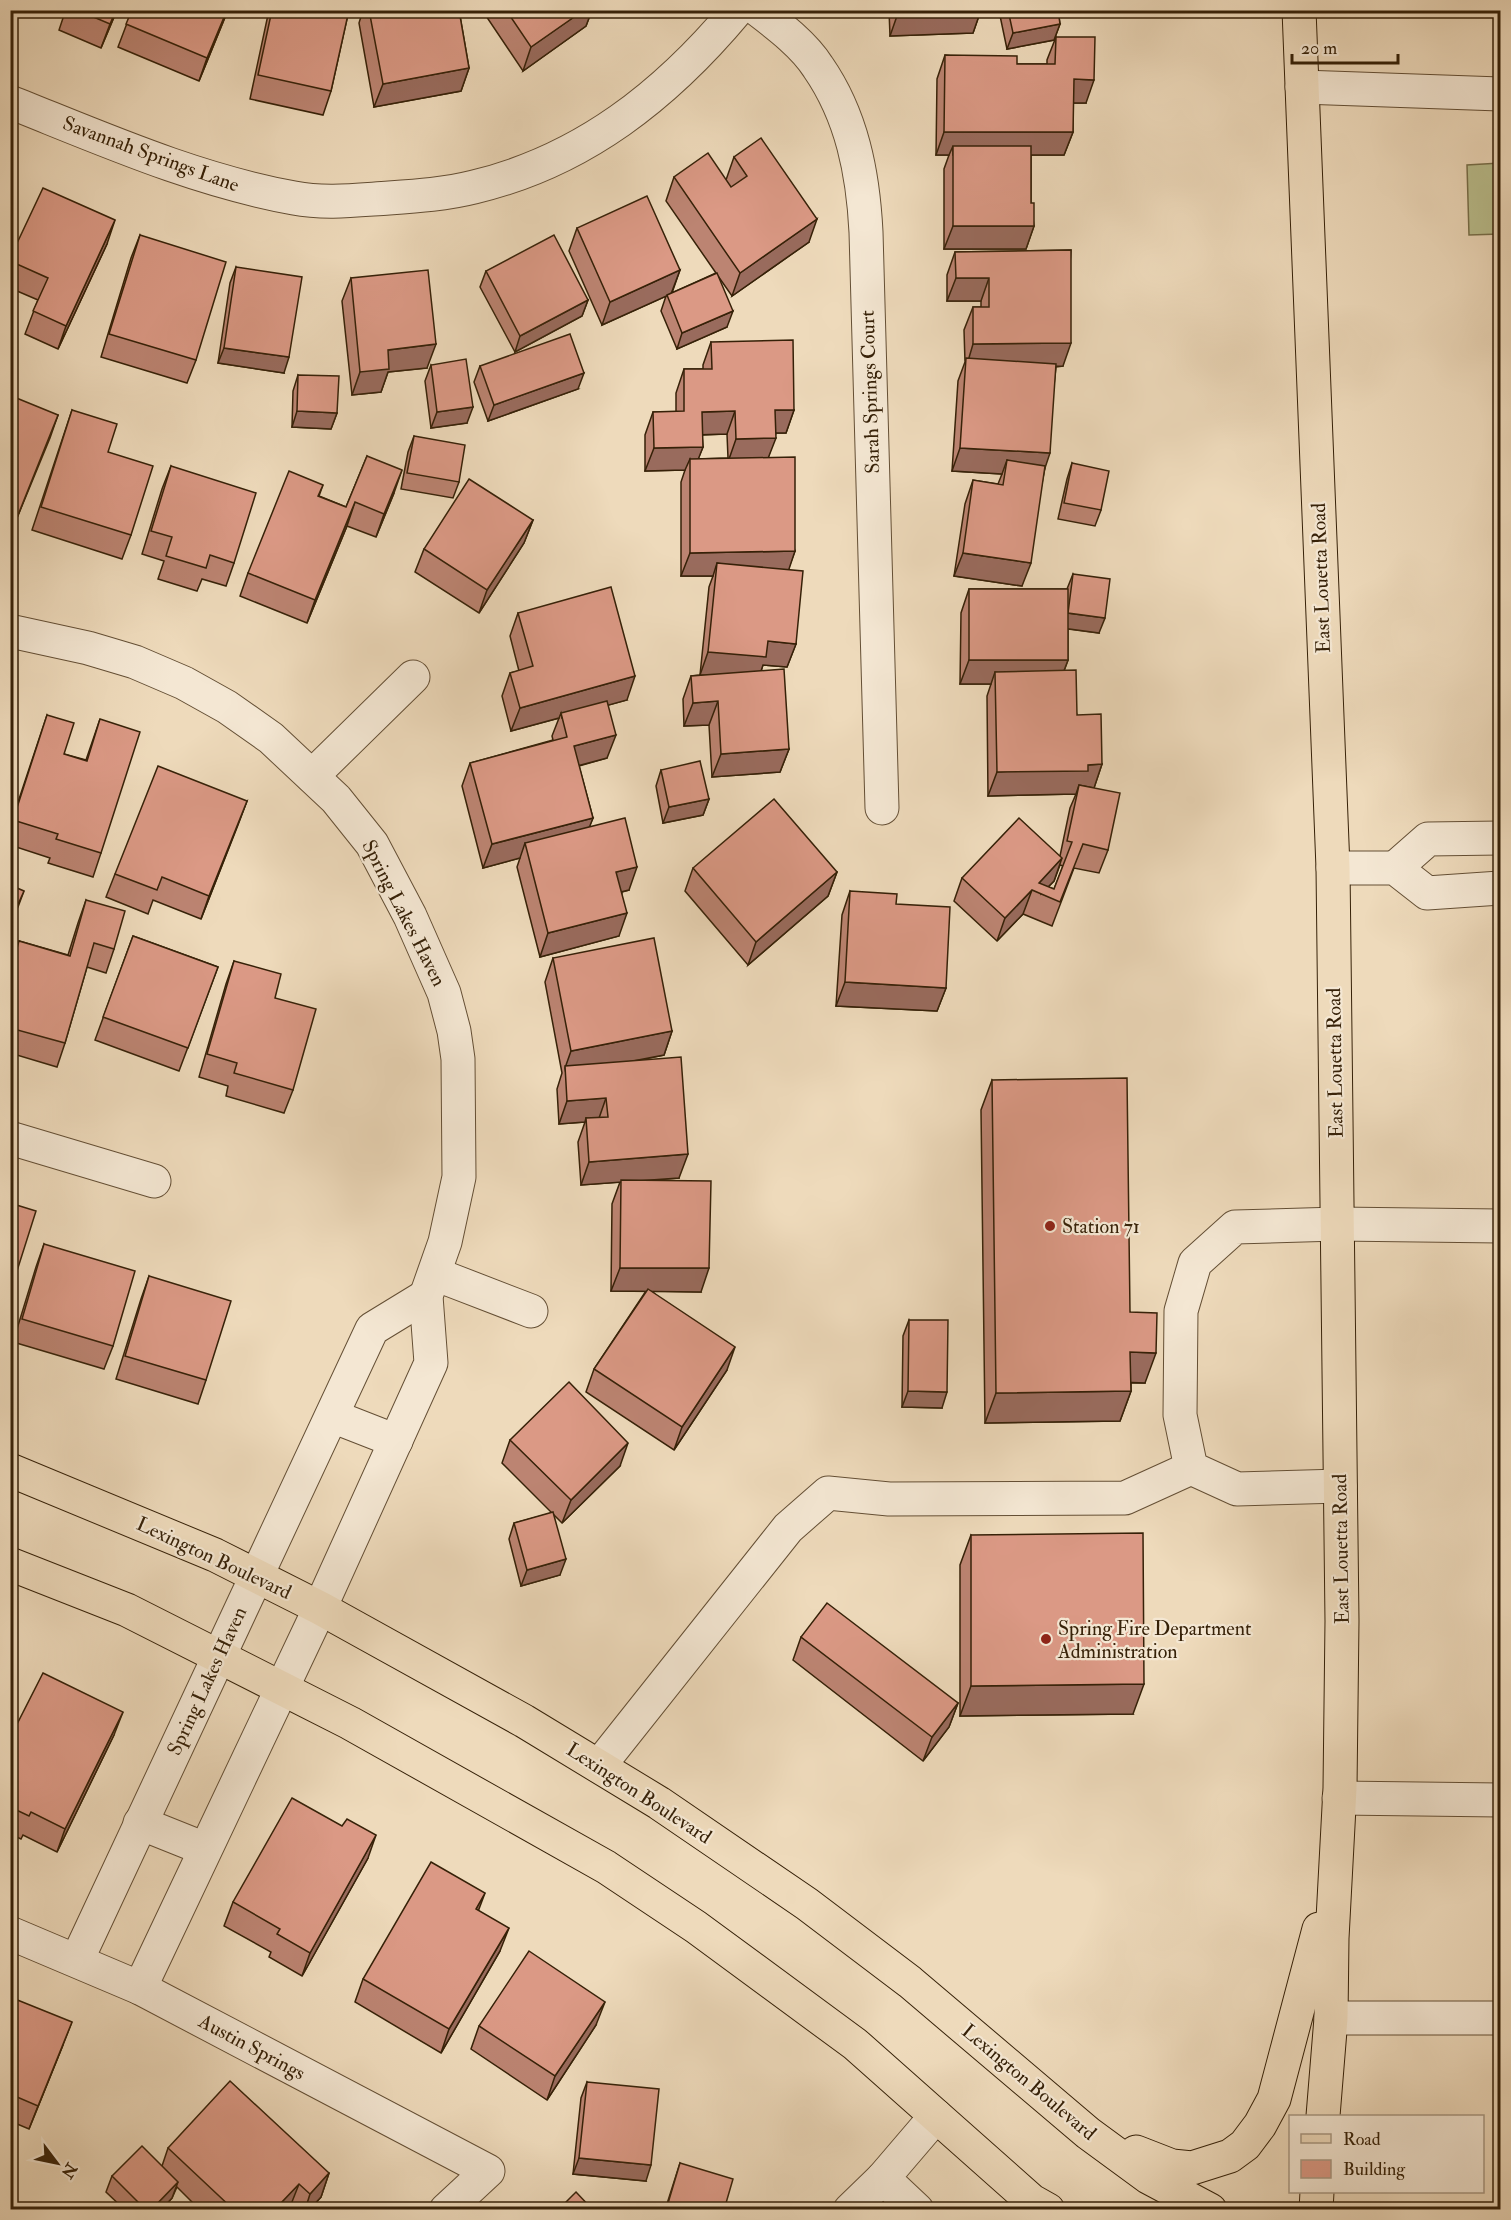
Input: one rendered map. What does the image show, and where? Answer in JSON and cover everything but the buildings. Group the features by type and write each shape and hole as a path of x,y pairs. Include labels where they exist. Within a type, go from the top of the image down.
{"main road":[{"name":"East Louetta Road","path":"1299,10 1333,868 1342,1621 1339,1798 1330,2018 1323,2115"},
{"name":"Lexington Boulevard","path":"10,1470 215,1555 320,1608 524,1721 659,1803 816,1911 910,1982 1088,2133 1148,2177 1210,2210"},
{"path":"10,1564 127,1610 350,1723 606,1867 696,1927 838,2031 1039,2207"},
{"path":"1088,2133 1172,2166 1192,2168 1230,2156 1245,2145 1260,2125 1274,2099 1336,1866"},
{"path":"1316,2210 1317,2193"}],"street":[{"name":"Savannah Springs Lane","path":"10,102 181,168 265,192 297,199 339,202 435,195 504,179 542,164 604,131 677,76 710,43 737,10"},
{"name":"Sarah Springs Court","path":"758,10 818,65 847,123 860,167 866,232 882,808"},
{"path":"1302,87 1500,94"},
{"name":"Spring Lakes Haven","path":"10,631 88,648 135,662 184,683 227,707 271,738 312,776 336,799 372,844 410,916 437,974 450,1012 458,1059 459,1177 453,1211 430,1285 431,1363 320,1608 140,1988"},
{"path":"312,776 412,677"},
{"path":"1395,868 1428,839 1500,838"},
{"path":"1333,868 1395,868 1428,893 1500,888"},
{"path":"10,1138 154,1181"},
{"path":"1191,1468 1180,1415 1181,1311 1195,1263 1235,1227 1337,1224 1500,1226"},
{"path":"430,1285 531,1311"},
{"name":"Spring Lakes Haven","path":"76,1960 372,1329 430,1285"},
{"path":"332,1416 396,1441"},
{"path":"598,1766 788,1528 828,1493 889,1499 1125,1498 1191,1468 1237,1489 1340,1486"},
{"path":"1339,1798 1500,1800"},
{"path":"140,1823 205,1849"},
{"name":"Austin Springs","path":"10,1933 140,1988 488,2171 446,2210"},
{"path":"1330,2018 1500,2018"},
{"path":"850,2210 883,2178 936,2116"},
{"path":"883,2178 917,2210"}],"green space":[{"path":"1500,163 1500,234 1469,235 1467,165"}],"place":[{"name":"Station 71","path":"1050,1226"},
{"name":"Spring Fire Department Administration","path":"1046,1639"}]}
